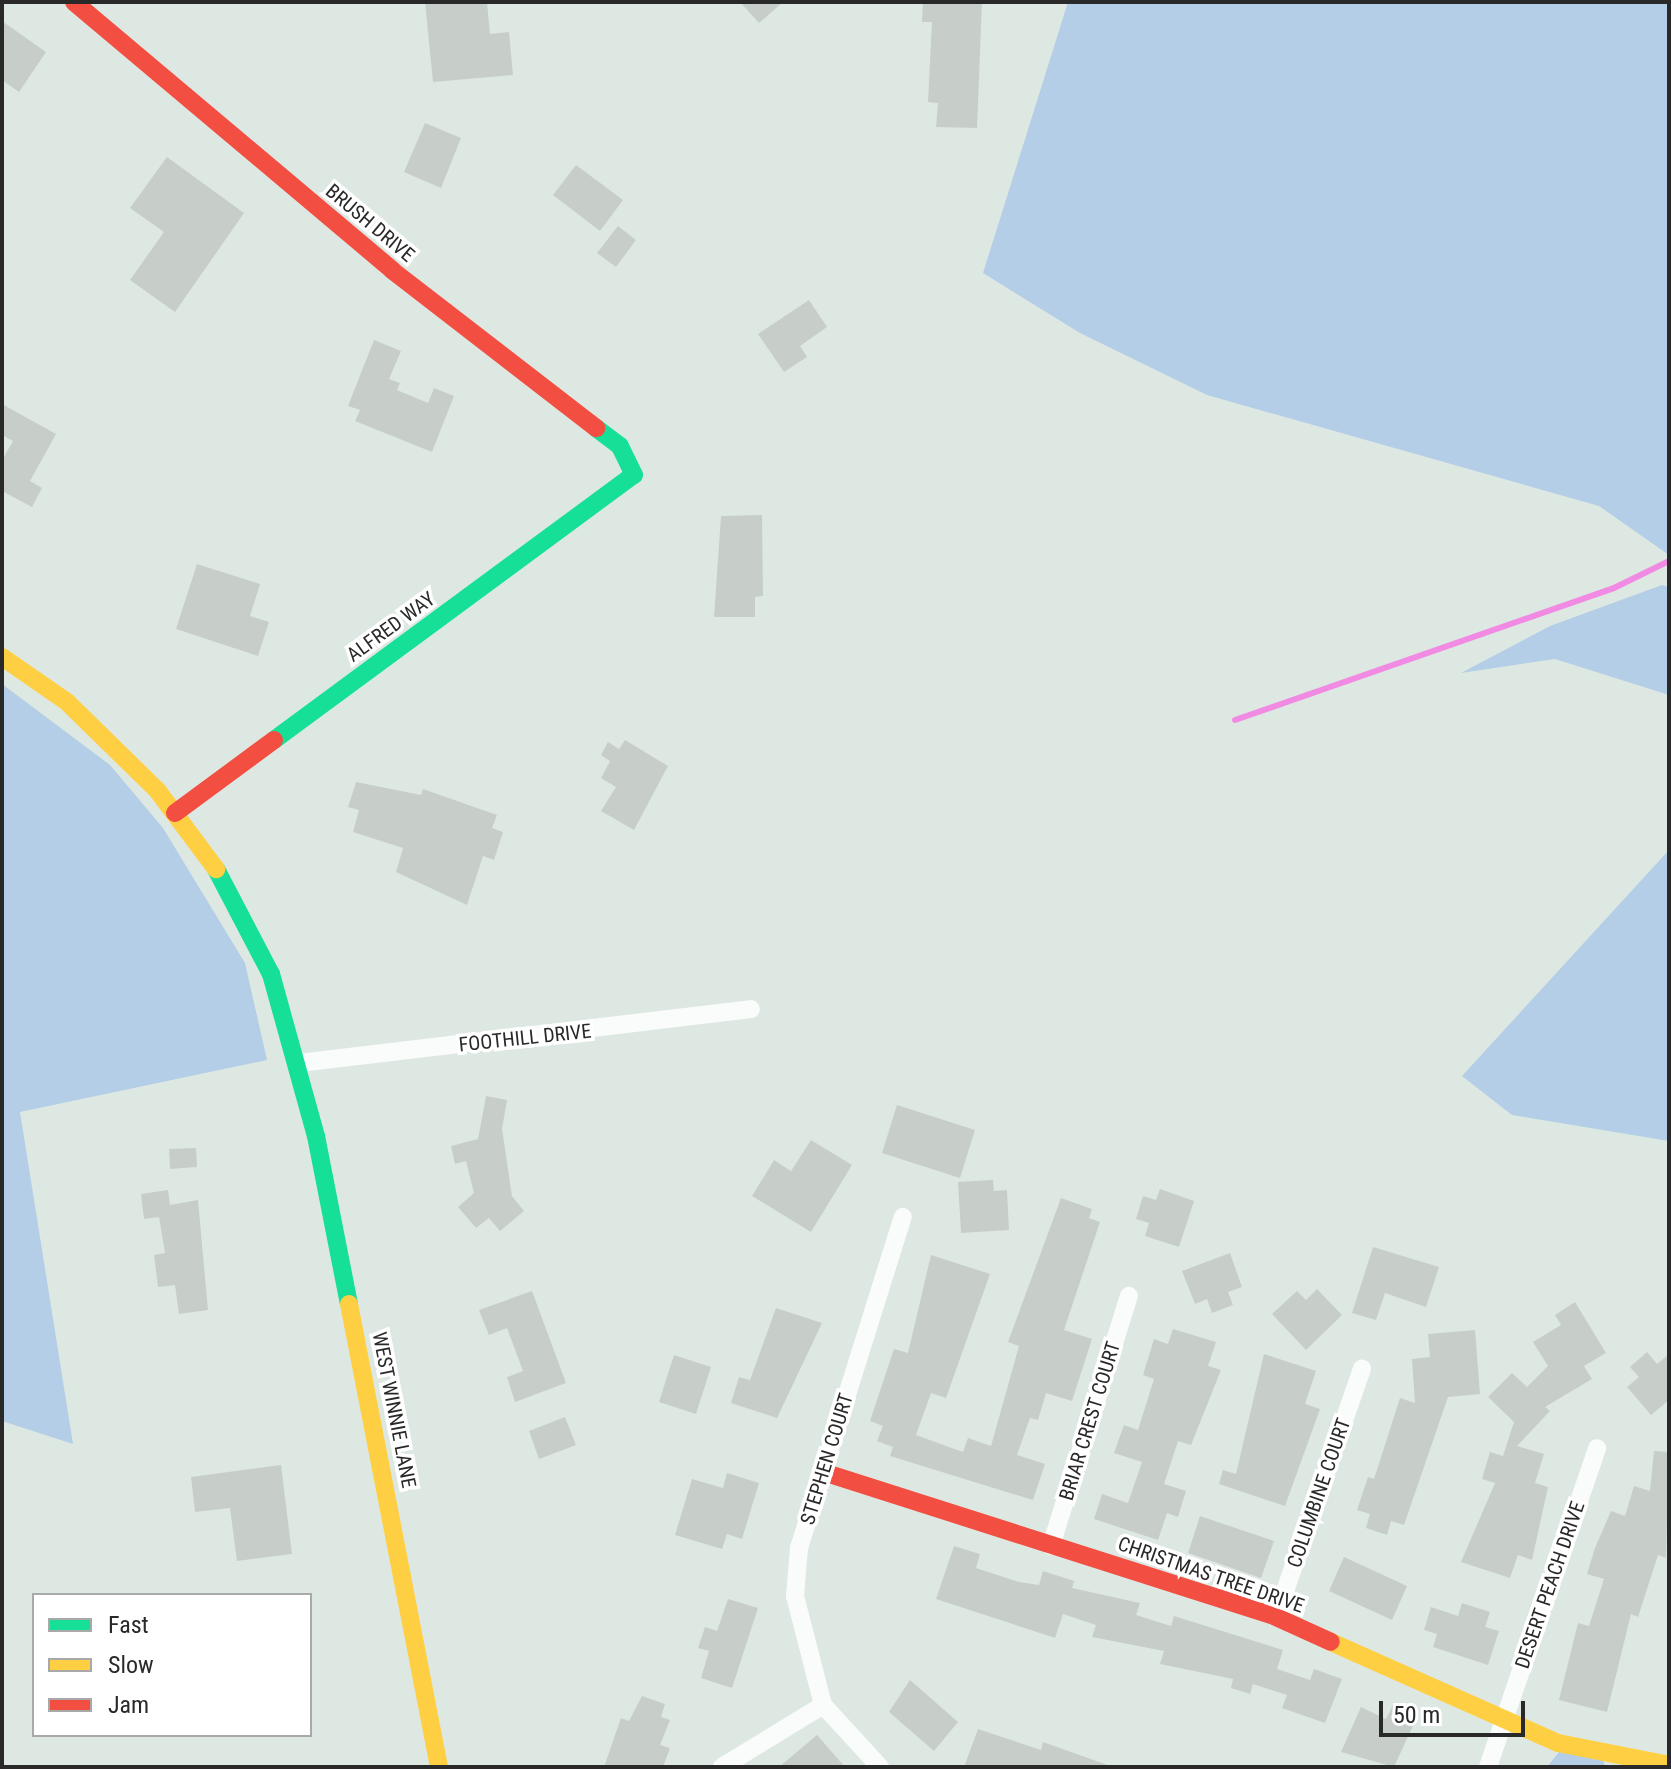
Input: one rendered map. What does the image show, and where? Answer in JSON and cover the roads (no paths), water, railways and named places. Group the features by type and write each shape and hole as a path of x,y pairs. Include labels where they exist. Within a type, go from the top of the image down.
{"street":[{"name":"BRUSH DRIVE","path":"74,2 393,271 620,446 634,475"},
{"name":"ALFRED WAY","path":"175,813 634,475"},
{"name":"WEST WINNIE LANE","path":"2,657 67,702 175,813 242,912 299,1063 439,1767"},
{"name":"FOOTHILL DRIVE","path":"299,1063 751,1009"},
{"name":"STEPHEN COURT","path":"823,1705 795,1596 799,1548 903,1217"},
{"name":"BRIAR CREST COURT","path":"1051,1546 1129,1296"},
{"name":"COLUMBINE COURT","path":"1276,1617 1362,1368"},
{"name":"DESERT PEACH DRIVE","path":"1488,1767 1597,1448"},
{"name":"CHRISTMAS TREE DRIVE","path":"823,1472 1276,1617 1503,1722 1558,1743 1669,1765"},
{"path":"722,1767 823,1705 880,1767"}],"waterway":[{"path":"1235,720 1614,588 1669,561"}]}
